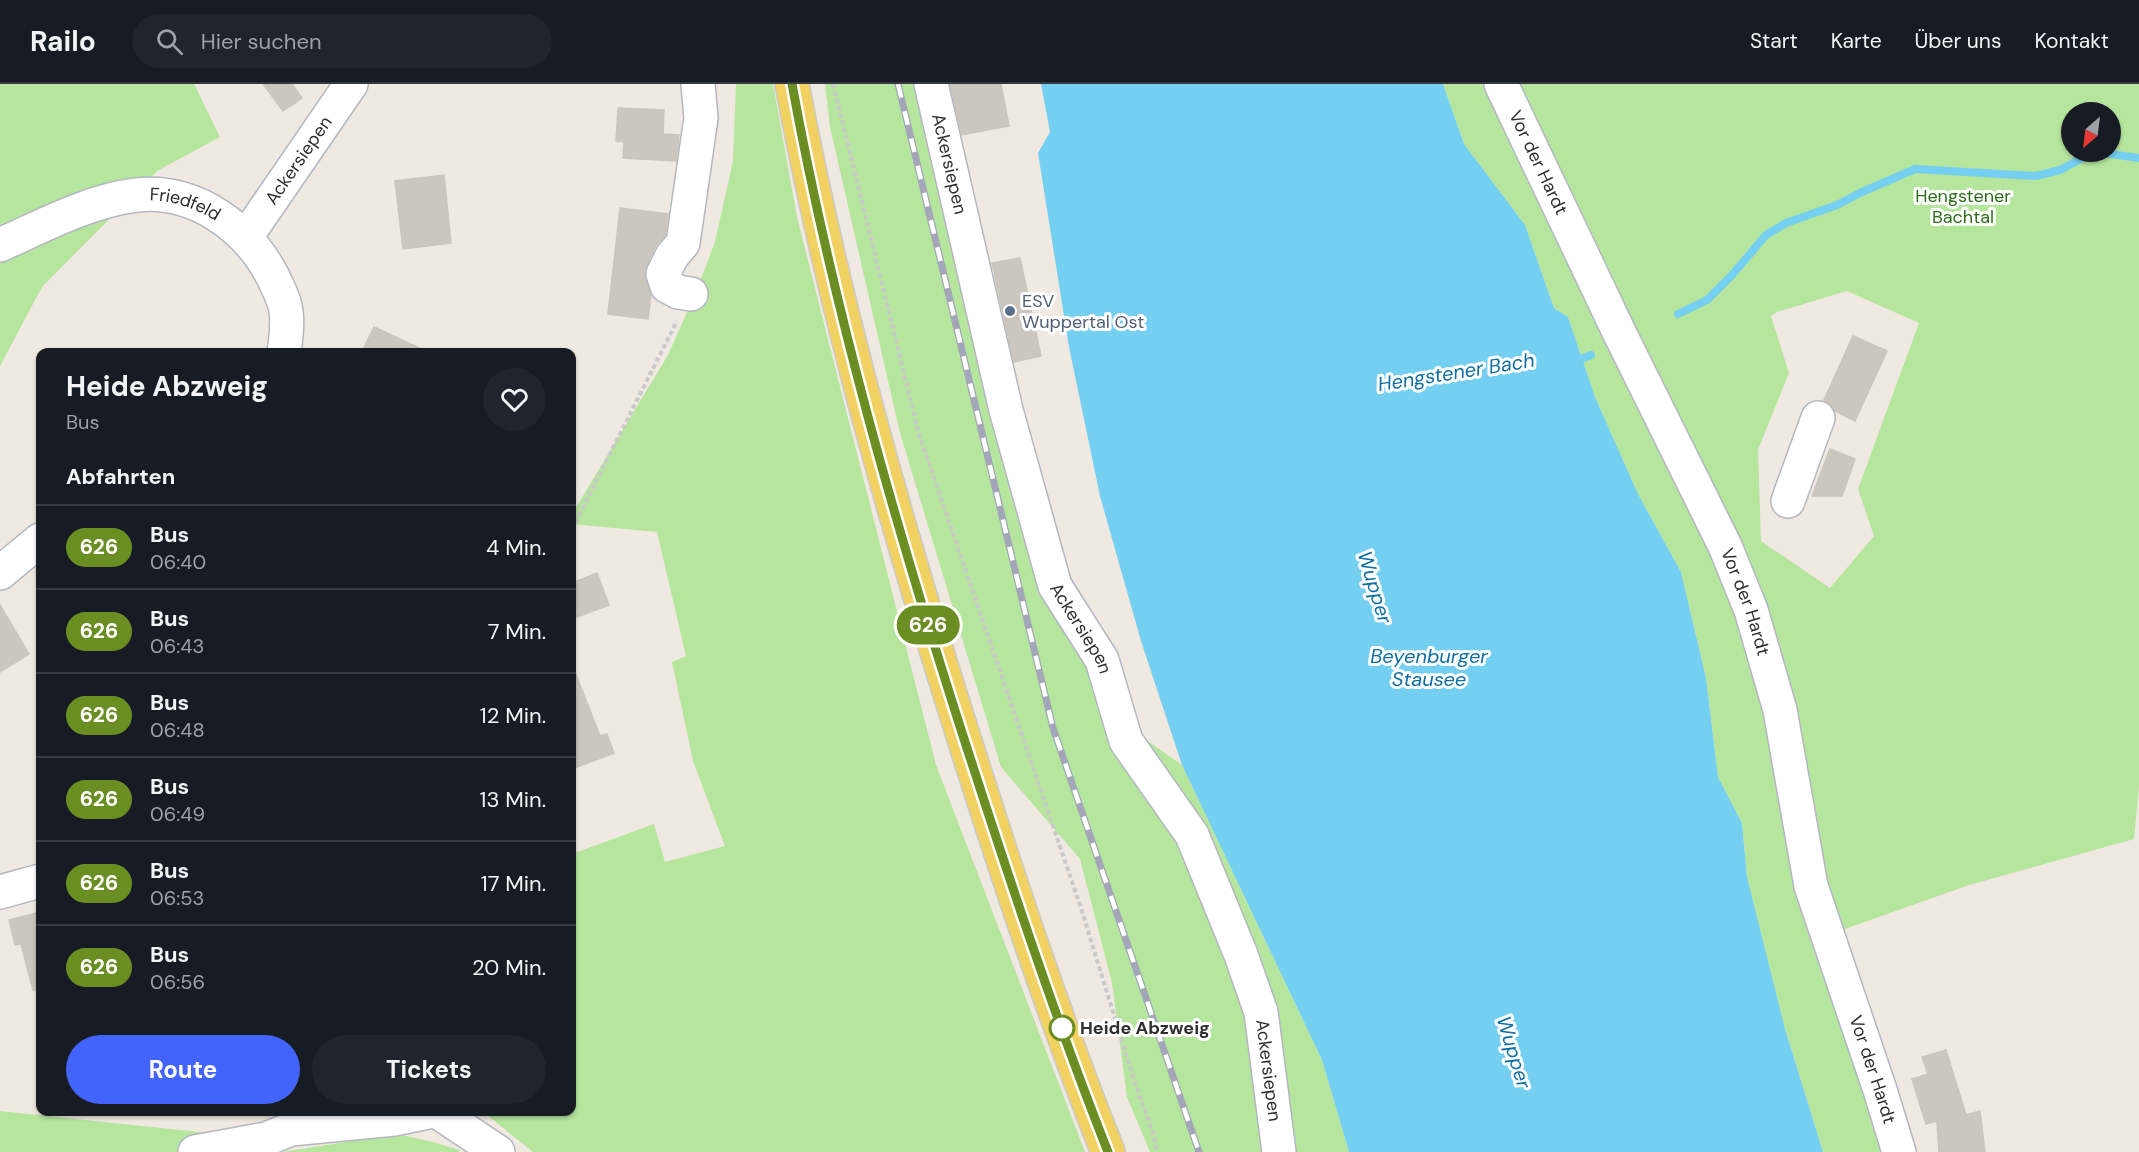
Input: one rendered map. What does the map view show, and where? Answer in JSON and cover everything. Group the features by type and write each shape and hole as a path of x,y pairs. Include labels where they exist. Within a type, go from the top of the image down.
{"main road":[{"path":"792,84 845,326 898,529 1002,857 1087,1099 1108,1152"}],"street":[{"name":"Ackersiepen","path":"246,237 351,84"},
{"path":"692,294 678,292 667,286 663,274 682,243 701,118 698,84"},
{"name":"Ackersiepen","path":"931,84 1005,410 1055,586 1102,660 1126,741 1192,835 1241,955 1261,1012 1279,1152"},
{"name":"Vor der Hardt","path":"1501,84 1619,332 1725,546 1751,610 1780,710 1811,886 1899,1152"},
{"name":"Friedfeld","path":"0,245 85,208 138,195 173,197 206,208 227,220 264,258 286,310 284,348"},
{"path":"1788,501 1818,418"},
{"path":"0,573 36,543"},
{"path":"0,892 36,881"},
{"path":"195,1152 266,1139 294,1120 394,1119 409,1116"},
{"path":"444,1116 498,1152"}],"path":[{"path":"833,84 919,434 1080,905 1134,1080 1154,1136 1157,1152"},
{"path":"576,521 692,294"}],"green space":[{"path":"0,84 194,84 220,137 157,171 42,287 0,366"},
{"path":"736,84 773,84 797,217 936,765 1085,1152 533,1152 488,1116 576,1116 576,853 654,824 665,862 725,846 693,761 672,662 686,656 657,532 576,524 576,507 668,355 715,242 733,161"},
{"path":"825,84 922,84 1041,579 1128,727 1182,765 1322,1060 1349,1152 1150,1152 1127,1097 1112,983 1080,859 1001,767 900,433 830,127"},
{"name":"Hengstener Bachtal","path":"1443,84 2139,84 2139,785 2134,839 1969,885 1828,935 1899,1152 1823,1152 1785,1029 1747,877 1742,823 1718,777 1706,678 1681,572 1638,494 1595,397 1568,317 1554,308 1525,225 1464,144","holes":["1847,291 1919,323 1858,489 1874,536 1830,588 1761,541 1758,450 1789,373 1771,316 1777,312"]},
{"path":"0,1111 266,1139 266,1152 0,1152"},
{"path":"397,1134 433,1142 459,1150 459,1152 282,1152"}],"water":[{"name":"Beyenburger Stausee","path":"1041,84 1443,84 1464,144 1525,225 1554,308 1568,317 1595,397 1638,494 1681,572 1706,678 1718,777 1742,823 1747,877 1785,1029 1823,1152 1349,1152 1322,1060 1182,765 1141,641 1100,496 1069,347 1038,153 1050,132"}],"building":[{"path":"263,84 292,84 302,98 283,111"},
{"path":"950,84 1001,84 1009,126 962,135"},
{"path":"618,108 664,110 663,134 679,135 676,161 623,158 624,142 616,141"},
{"path":"444,175 451,243 403,249 395,181"},
{"path":"620,208 668,214 665,235 656,245 644,272 651,294 648,319 608,314"},
{"name":"ESV Wuppertal Ost","path":"1020,258 1041,356 1014,362 992,263"},
{"path":"374,327 419,348 364,348"},
{"path":"1853,336 1887,351 1855,421 1835,411 1824,400"},
{"path":"1830,449 1855,459 1842,496 1812,496"},
{"path":"597,573 609,605 576,617 576,581"},
{"path":"0,605 29,654 0,672"},
{"path":"576,675 600,736 607,734 614,753 576,767"},
{"path":"36,913 36,990 33,990 21,944 15,945 9,920"},
{"path":"1946,1050 1966,1115 1980,1111 1985,1152 1939,1152 1937,1121 1926,1124 1912,1079 1928,1074 1922,1057"}],"waterway":[{"name":"Hengstener Bach","path":"1678,314 1707,300 1766,235 1786,223 1837,205 1915,169 2036,176 2060,170 2090,154 2103,153 2139,158"},
{"name":"Hengstener Bach","path":"1572,363 1591,355"}],"railway":[{"path":"898,84 1053,728 1199,1152"}],"bus line":[{"name":"626","path":"792,84 845,326 898,529 1002,857 1087,1099 1108,1152"}],"place":[{"name":"ESV Wuppertal Ost","path":"1010,311"},
{"name":"Heide Abzweig","path":"1062,1028"}],"water label":[{"name":"Wupper","path":"1375,587"},
{"name":"Wupper","path":"1514,1052"}]}
